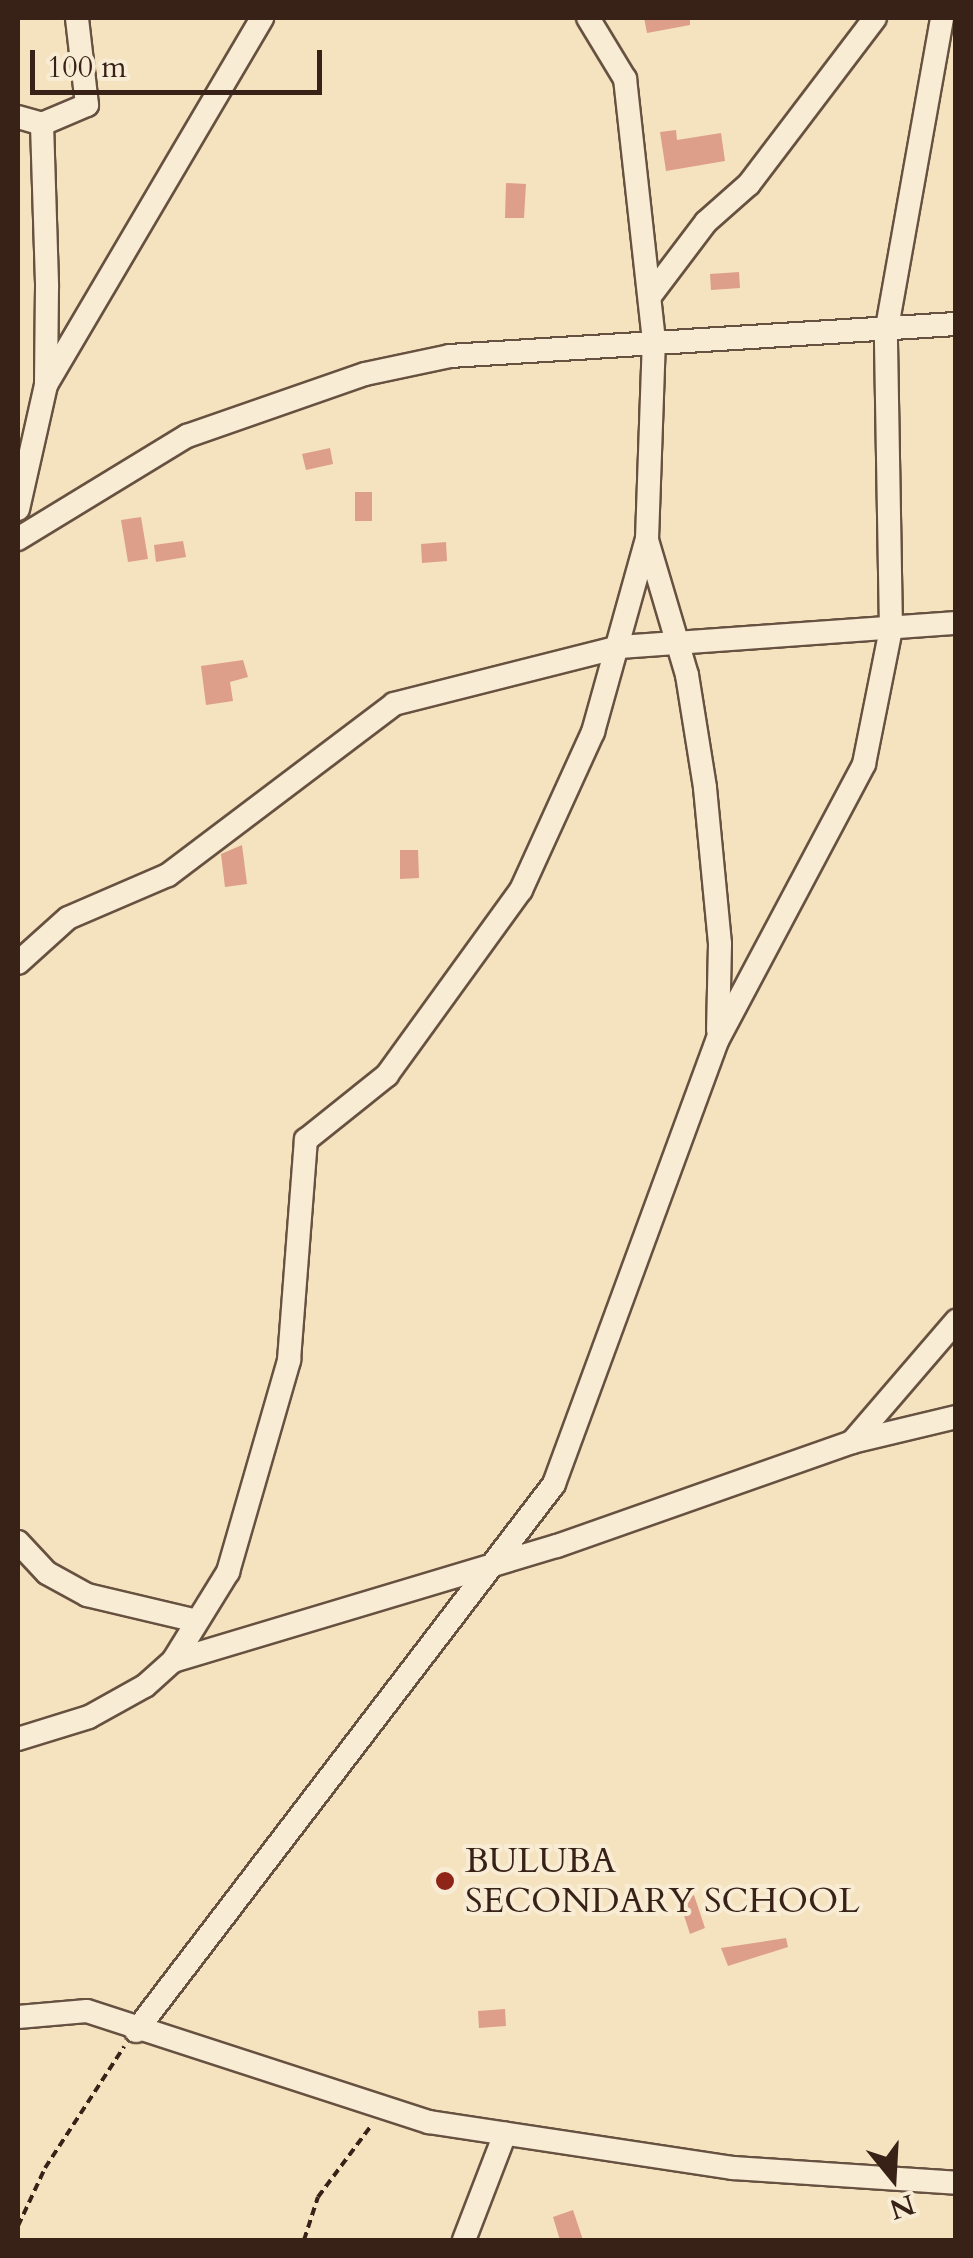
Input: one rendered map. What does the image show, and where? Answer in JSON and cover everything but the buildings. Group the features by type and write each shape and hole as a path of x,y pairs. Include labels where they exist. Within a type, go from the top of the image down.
{"street":[{"path":"18,117 42,124 87,105 76,18"},
{"path":"46,385 262,18"},
{"path":"173,1661 246,1528 289,1360 306,1140 387,1075 521,890 558,819 620,647 647,538 654,341 624,80 588,18"},
{"path":"650,296 706,222 749,184 875,18"},
{"path":"136,2031 562,1469 718,1038 864,764 891,629 886,333 942,18"},
{"path":"18,508 46,385 42,124"},
{"path":"18,540 187,436 291,394 450,356 654,341 886,333 956,324"},
{"path":"647,538 676,644 714,855 718,1038"},
{"path":"18,963 68,918 168,875 368,717 422,694 620,647 956,622"},
{"path":"852,1442 956,1321"},
{"path":"18,1740 115,1705 173,1661 488,1568 852,1442 956,1417"},
{"path":"18,1542 46,1574 87,1595 197,1621"},
{"path":"18,2017 76,2008 136,2031 387,2107 505,2134 733,2168 956,2183"},
{"path":"464,2240 505,2134"}],"path":[{"path":"18,2226 79,2111 136,2031"},
{"path":"304,2240 318,2197 387,2107"}],"place":[{"name":"BULUBA SECONDARY SCHOOL","path":"445,1881"}]}
